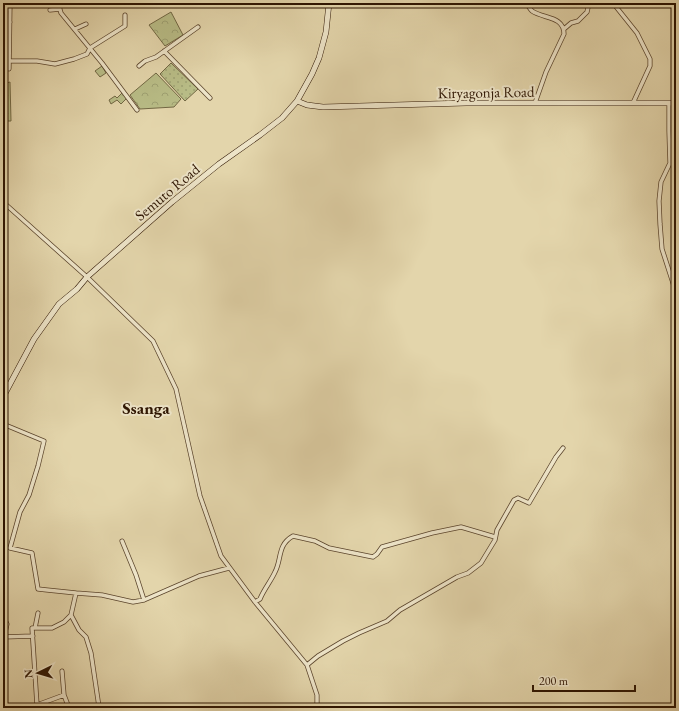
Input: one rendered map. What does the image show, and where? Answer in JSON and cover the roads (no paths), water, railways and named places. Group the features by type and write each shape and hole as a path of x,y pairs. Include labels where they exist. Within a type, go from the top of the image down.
{"main road":[{"name":"Semuto Road","path":"3,396 34,339 60,304 77,289 87,277 172,202 219,164 282,118 297,101 320,58 326,32 329,3"},
{"name":"Kiryagonja Road","path":"297,101 307,105 323,107 466,103 676,103"}],"street":[{"path":"9,69 10,3"},
{"path":"58,3 61,13 90,48 137,110"},
{"path":"526,3 531,10 560,23 564,29 564,34 546,72 535,103"},
{"path":"564,29 572,23 578,21 586,12 589,3"},
{"path":"613,3 638,32 650,59 650,66 634,103"},
{"path":"3,9 10,9"},
{"path":"50,10 60,9"},
{"path":"9,61 37,61 55,64 87,54 90,48 125,26 125,15"},
{"path":"3,23 10,22"},
{"path":"75,30 86,24"},
{"path":"139,66 145,61 156,57 198,26"},
{"path":"3,45 9,45"},
{"path":"164,51 210,98"},
{"path":"670,103 670,163 661,182 659,201 662,249 676,291"},
{"path":"3,202 87,277 153,341 176,388 200,496 221,556 255,602 308,665 317,695 316,708"},
{"path":"3,424 44,441 36,473 29,495 20,512 10,548 32,553 38,590 102,595 133,602 144,600 199,576 229,568"},
{"path":"308,665 318,656 343,641 387,621 400,610 457,577 468,573 481,563 495,540 497,530 514,500 518,498 529,503 556,457 563,448"},
{"path":"255,602 260,599 276,570 281,551 287,540 293,536 316,541 329,548 372,557 377,554 382,547 414,537 461,527 495,537"},
{"path":"122,541 144,600"},
{"path":"35,628 52,628 64,622 71,615 76,593"},
{"path":"38,614 35,628 32,628 37,705 64,695"},
{"path":"71,615 79,630 86,637 91,653 99,707"},
{"path":"4,618 7,624 4,637 32,636"},
{"path":"62,671 64,695 69,708"}],"district":[{"name":"Ssanga","path":"146,408"}]}
